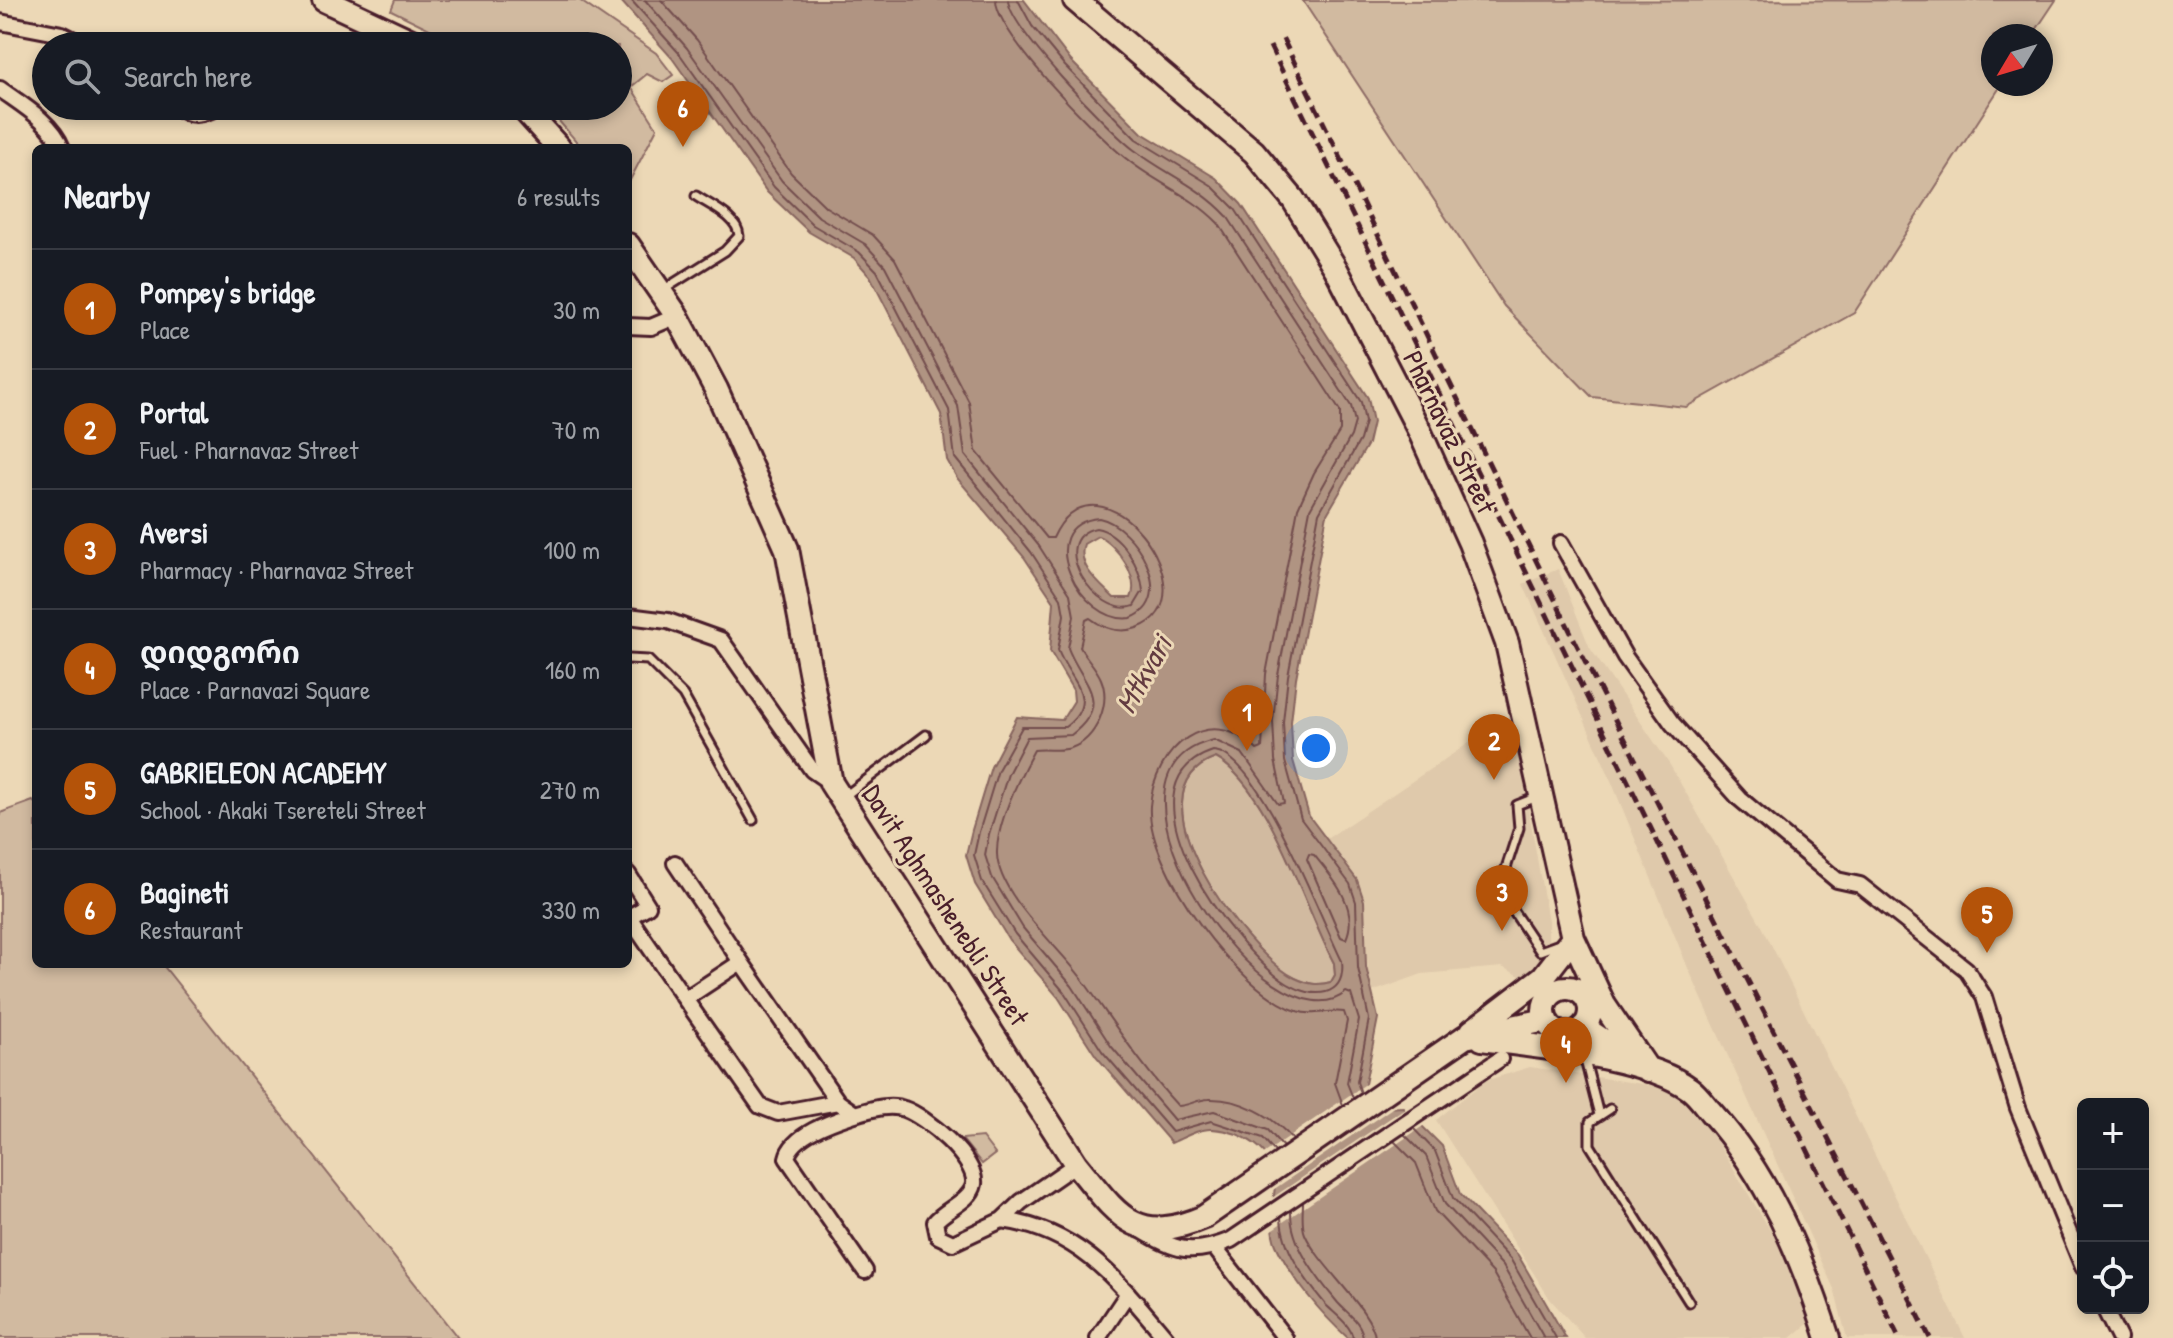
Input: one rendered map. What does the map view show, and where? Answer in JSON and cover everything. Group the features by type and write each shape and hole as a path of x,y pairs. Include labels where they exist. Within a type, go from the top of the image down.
{"main road":[{"path":"324,0 392,32"},
{"name":"Pharnavaz Street","path":"1075,0 1116,38 1210,112 1254,152 1293,199 1336,269 1419,430 1470,543 1507,643 1573,938"},
{"path":"534,120 555,144"},
{"name":"Davit Aghmashenebli Street","path":"632,251 677,316 722,402 787,549 836,791 1076,1164 1126,1220"},
{"path":"1573,938 1563,988 1547,999 1546,1020 1555,1031 1576,1030 1648,1070 1689,1088 1726,1130 1769,1195 1807,1271 1828,1338"},
{"path":"1126,1220 1152,1229 1182,1226 1211,1213 1543,977 1573,938"},
{"path":"1573,938 1604,1005 1648,1070"},
{"path":"1563,988 1577,991 1587,1001 1589,1015 1576,1030"},
{"path":"1457,1041 1546,1020"},
{"path":"1457,1041 1583,1054 1648,1070"}],"street":[{"path":"0,22 52,32"},
{"path":"0,89 32,114"},
{"path":"39,120 58,137 61,144"},
{"path":"632,326 651,327 677,316"},
{"path":"1561,543 1625,657 1672,723 1740,799 1837,880 1860,885 1966,969 1984,997 2018,1108 2077,1252"},
{"path":"632,616 668,621 721,640 812,770 836,791"},
{"path":"675,863 838,1102 855,1114"},
{"path":"632,880 648,906 632,915"},
{"path":"632,921 760,1106 778,1113 838,1102"},
{"path":"685,999 741,962"},
{"path":"1285,1338 1214,1247 1231,1240 1500,1059"},
{"path":"865,1271 787,1158 792,1146 828,1123 878,1108 903,1108 940,1133 973,1171 974,1186 965,1199 944,1211 935,1222 938,1236 953,1243 1002,1220 1021,1202 1076,1164"},
{"path":"1002,1220 1034,1224 1062,1235 1109,1272 1166,1338"},
{"name":"Davit Aghmashenebli Street","path":"1126,1220 1167,1247 1195,1251 1214,1247"},
{"path":"1098,1338 1128,1293"},
{"path":"2107,1314 2119,1338"}],"lane":[{"path":"659,288 725,251 739,236 739,228 728,217 696,196"},
{"path":"632,659 648,660 683,695 753,820"},
{"path":"836,791 926,735"},
{"path":"1543,795 1517,805 1519,828 1499,890 1540,951 1573,938"},
{"path":"1576,1030 1599,1115"},
{"path":"1610,1109 1590,1122 1590,1145 1689,1302"}],"shaded area":[{"path":"395,0 579,0 625,32 436,32 391,10"},
{"path":"2056,0 2040,24 1981,24 1981,96 1994,96 1854,313 1686,407 1592,397 1504,306 1303,1"},
{"path":"632,36 656,53 673,75 663,82 647,74 632,86"},
{"path":"632,89 657,128 632,176 632,144 579,144 558,120 632,120"},
{"path":"1558,569 1590,648 1670,765 1763,928 1965,1338 1847,1338 1834,1289 1688,968 1605,766 1523,584"},
{"path":"1512,714 1548,921 1548,978 1544,988 1502,967 1422,974 1369,993 1364,901 1357,880 1325,840"},
{"path":"1216,758 1235,773 1269,821 1334,963 1335,975 1331,982 1304,982 1273,963 1248,938 1202,871 1187,835 1182,802 1191,776"},
{"path":"32,801 32,968 165,968 458,1338 0,1338 0,813"},
{"path":"1530,1067 1675,1089 1700,1114 1775,1238 1810,1322 1791,1338 1585,1338 1550,1299 1436,1120 1485,1081"},
{"path":"982,1137 995,1154 982,1164 962,1139"}],"water":[{"name":"Mtkvari","path":"620,0 1024,0 1071,61 1142,133 1216,178 1241,204 1368,398 1373,422 1368,444 1327,514 1296,678 1291,722 1293,760 1309,816 1357,880 1364,901 1366,967 1378,1018 1365,1084 1383,1108 1403,1107 1442,1146 1460,1194 1518,1255 1566,1338 1348,1338 1308,1295 1276,1245 1272,1223 1274,1172 1264,1152 1246,1138 1212,1129 1171,1143 1096,1056 1058,997 1009,940 975,884 966,855 991,767 1017,717 1062,720 1074,701 1073,690 1050,651 1054,602 1024,557 957,478 947,460 941,414 870,276 854,258 809,232 767,192 672,58","holes":["1098,536 1112,546 1125,562 1132,581 1131,598 1114,598 1086,567 1082,552 1084,544","1216,758 1235,773 1269,821 1334,963 1335,975 1331,982 1304,982 1273,963 1248,938 1202,871 1187,835 1182,802 1191,776"]}],"pier":[{"path":"1370,1081 1385,1104 1398,1104 1270,1192 1272,1181 1262,1155"},
{"path":"1408,1106 1426,1124 1270,1231 1269,1200"}],"railway":[{"path":"1283,39 1577,645 1930,1338"},
{"path":"1270,46 1899,1338"}],"place":[{"name":"Bagineti","path":"683,147"},
{"name":"Pompey's bridge","path":"1247,751"},
{"name":"Portal","path":"1494,780"},
{"name":"Aversi","path":"1502,931"},
{"name":"GABRIELEON ACADEMY","path":"1987,953"},
{"name":"დიდგორი","path":"1566,1083"}]}
